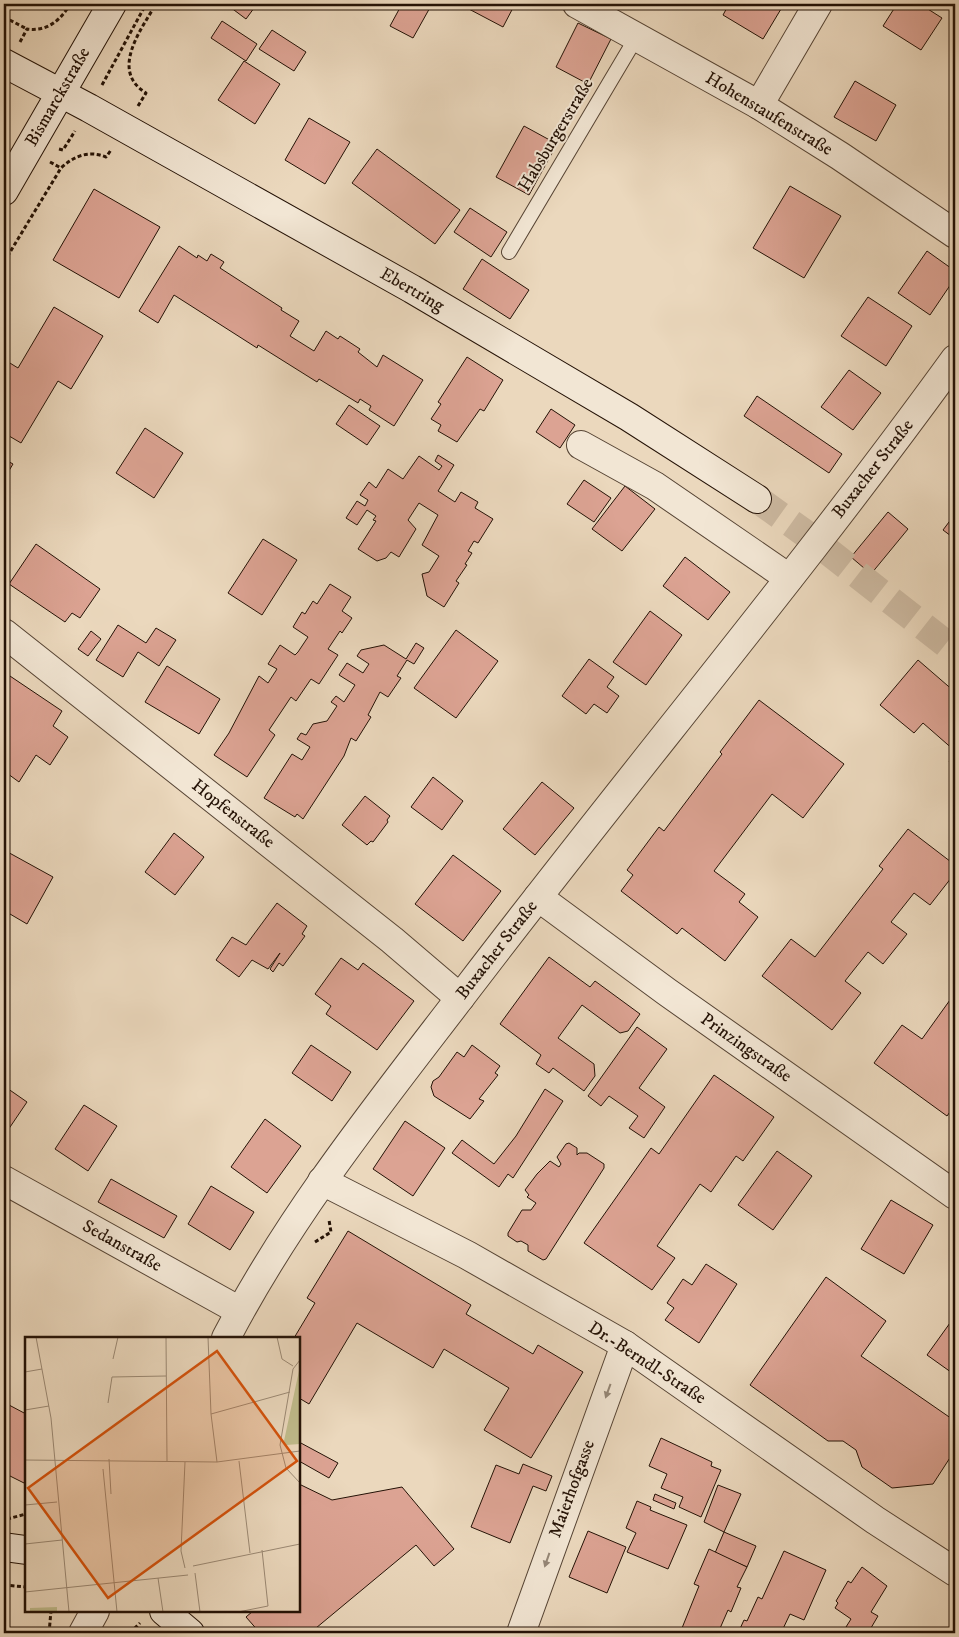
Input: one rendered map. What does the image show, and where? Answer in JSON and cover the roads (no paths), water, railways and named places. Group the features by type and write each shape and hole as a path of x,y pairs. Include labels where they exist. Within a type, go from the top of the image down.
{"street":[{"name":"Bismarckstraße","path":"4,191 112,4"},
{"name":"Hohenstaufenstraße","path":"577,4 759,104 955,234"},
{"path":"759,104 818,4"},
{"name":"Ebertring","path":"5,64 60,92 412,289 629,417 757,498"},
{"name":"Buxacher Straße","path":"227,1337 278,1247 322,1181 538,897 900,435 955,359"},
{"path":"581,445 655,486 789,578"},
{"name":"Hopfenstraße","path":"4,633 392,940 460,998"},
{"name":"Prinzingstraße","path":"538,897 667,992 955,1195"},
{"name":"Sedanstraße","path":"4,1180 240,1311"},
{"name":"Dr.-Berndl-Straße","path":"322,1181 467,1255 625,1345 875,1520 955,1572"},
{"name":"Maierhofgasse","path":"521,1633 625,1345"},
{"path":"4,1547 25,1550"},
{"path":"83,1633 94,1612"},
{"path":"165,1612 190,1633"}],"lane":[{"name":"Habsburgerstraße","path":"509,252 636,38"}],"tunnel":[{"path":"757,499 806,534 955,651"}]}
